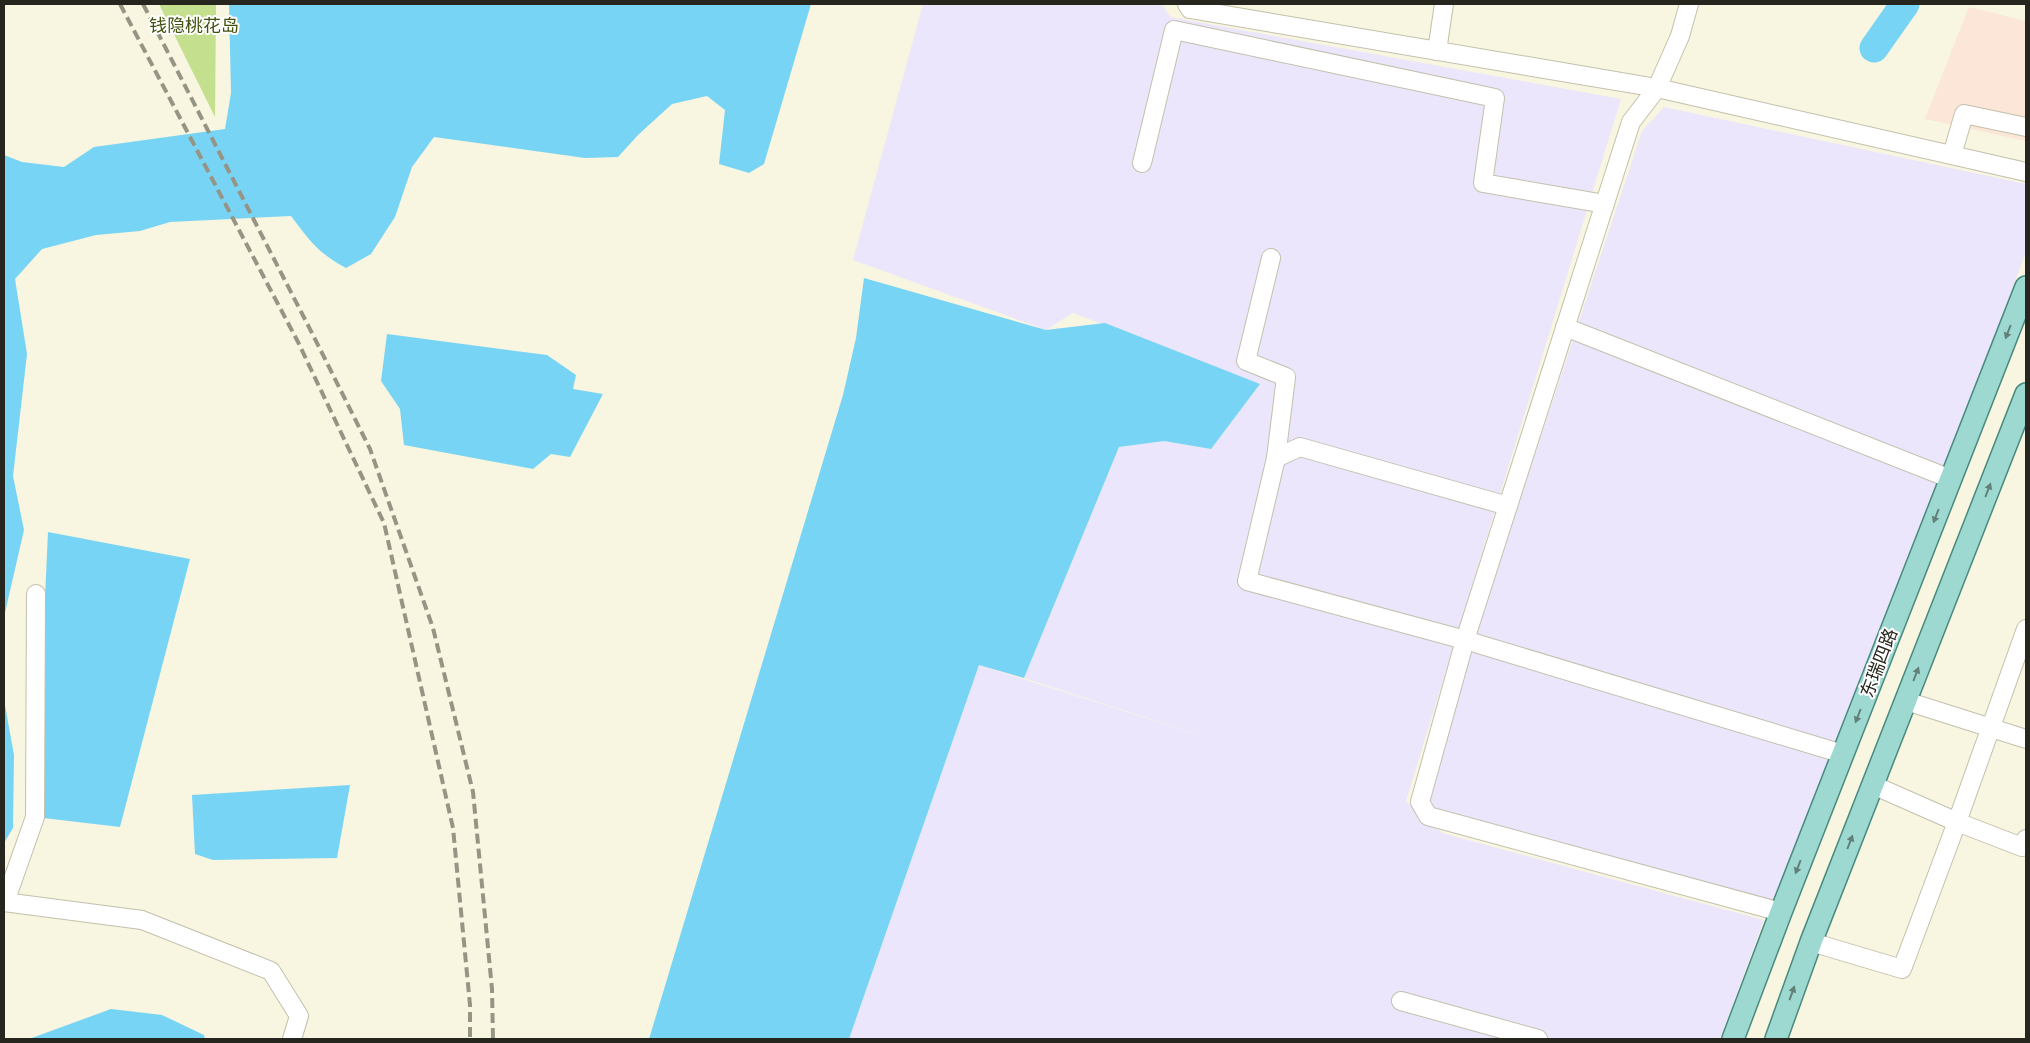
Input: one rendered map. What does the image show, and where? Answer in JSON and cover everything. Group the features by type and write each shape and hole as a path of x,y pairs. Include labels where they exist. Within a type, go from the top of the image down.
{"main road":[{"name":"东瑞四路","path":"1733,1039 2026,287"},
{"path":"1776,1039 1811,942 2026,394"}],"street":[{"path":"1187,4 1190,9 1657,88 2026,172"},
{"path":"1437,51 1444,4"},
{"path":"1690,4 1680,36 1657,88 1631,122 1465,640 1420,802 1428,816 1781,912"},
{"path":"1142,163 1174,30 1494,98 1483,184 1605,204"},
{"path":"1952,155 1964,114 2026,127"},
{"path":"1271,258 1246,361 1286,377 1276,458 1247,580 1465,640 1843,754"},
{"path":"1565,328 1951,479"},
{"path":"1276,458 1300,447 1508,506"},
{"path":"36,594 35,817 4,902 142,920 271,971 299,1016 292,1039"},
{"path":"1811,942 1902,969 1992,728 2026,629"},
{"path":"1906,700 2026,739"},
{"path":"1873,784 1957,822 2022,847 2026,839"},
{"path":"1401,1001 1538,1039"}],"shaded area":[{"path":"923,4 1162,4 1170,17 1621,99 1406,801 1442,833 1764,920 1720,1039 849,1039 979,665 1237,747 1024,678 1119,447 1164,441 1211,449 1260,384 1073,313 1046,330 853,260"},
{"path":"1969,7 2026,21 2026,141 1925,119"},
{"path":"1664,107 2026,184 2026,252 1781,912 1428,816 1420,802 1642,131"}],"green space":[{"name":"钱隐桃花岛","path":"159,4 216,4 215,117"}],"water":[{"path":"229,4 811,4 764,164 749,173 719,164 725,110 707,96 672,104 638,135 618,157 585,158 434,137 412,167 395,217 371,254 346,268 328,257 315,245 291,216 170,222 140,231 96,235 42,249 15,279 27,354 13,476 24,530 4,617 4,155 22,162 64,167 94,147 225,129 231,93"},
{"path":"864,278 1046,330 1105,323 1260,384 1211,449 1164,441 1119,447 1024,678 979,665 849,1039 649,1039 843,395 856,338"},
{"path":"387,334 547,355 576,375 573,389 603,394 570,457 551,454 533,469 404,445 400,409 381,381"},
{"path":"48,532 190,559 120,827 35,817"},
{"path":"4,700 14,755 13,828 4,843"},
{"path":"350,785 337,858 213,860 195,854 192,795"},
{"path":"111,1009 162,1015 204,1035 205,1039 29,1039"}],"waterway":[{"path":"1874,48 1905,4"}],"railway":[{"path":"120,4 298,342 384,523 453,828 470,1005 470,1039"},
{"path":"143,4 370,449 433,628 473,792 492,989 493,1039"}]}
